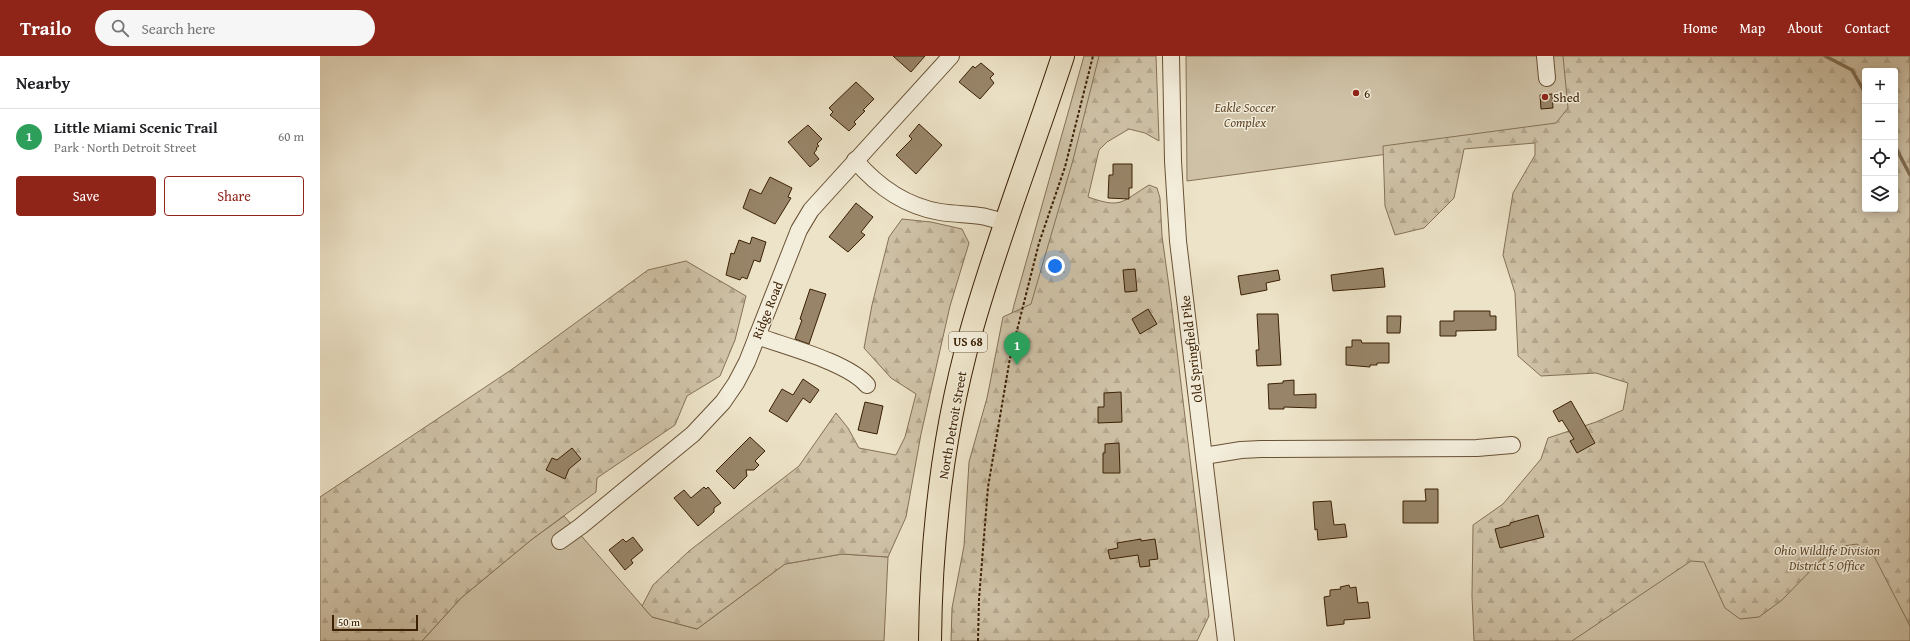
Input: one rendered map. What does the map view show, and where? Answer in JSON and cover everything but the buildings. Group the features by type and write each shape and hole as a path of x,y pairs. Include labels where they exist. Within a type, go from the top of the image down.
{"highway":[{"name":"North Detroit Street","path":"930,641 935,543 952,416 971,333 1063,56"}],"street":[{"name":"Ridge Road","path":"560,541 581,526 658,463 709,419 736,384 747,362 799,230 819,199 951,56"},
{"name":"Old Springfield Pike","path":"1171,56 1178,241 1226,641"},
{"path":"1545,56 1547,78"},
{"path":"855,160 872,179 886,190 911,204 940,212 983,215 1006,224"},
{"path":"757,336 841,367 860,377 867,385"},
{"path":"1204,456 1241,450 1261,449 1477,448 1512,445"}],"path":[{"path":"978,641 979,599 988,487 1010,358 1039,243 1065,166 1092,56"}],"green space":[{"path":"1084,56 1121,56 965,641 989,408 1014,305"},
{"path":"1099,56 1156,56 1159,141 1145,133 1129,129 1107,142 1099,150 1088,197 1108,203 1121,202 1149,185 1157,188 1160,198 1162,236 1209,616 1197,641 951,641 952,608 964,546 969,462 987,398 1003,317 1031,304 1073,160"},
{"name":"Eakle Soccer Complex","path":"1186,56 1572,56 1581,128 1187,181"},
{"path":"1563,56 1910,56 1910,626 1874,556 1857,544 1844,546 1820,561 1782,600 1759,617 1740,619 1725,608 1704,562 1691,561 1572,641 1474,641 1472,596 1473,525 1503,504 1541,459 1548,438 1596,422 1623,410 1628,383 1596,373 1541,376 1518,356 1515,293 1503,255 1513,193 1535,155 1535,143 1464,149 1454,198 1424,228 1395,235 1385,206 1383,146 1556,123 1568,108"},
{"path":"902,219 931,222 962,229 969,243 950,306 921,434 906,517 888,557 842,554 785,564 697,629 652,617 642,606 653,585 689,551 799,466 836,413 848,428 859,448 896,455 905,437 916,394 891,378 864,348 872,305 889,237"},
{"path":"686,261 746,296 735,340 720,376 687,396 675,425 597,478 596,492 531,540 461,598 422,641 320,641 320,497 511,370 648,270"},
{"name":"Ohio Wildlife Division District 5 Office","path":"1910,404 1910,641 1548,641"},
{"path":"564,516 652,617 697,629 785,564 842,554 888,557 884,641 422,641 461,598 531,540"}],"waterway":[{"path":"1825,56 1852,70 1862,88"},
{"path":"1898,152 1910,175"}],"place":[{"name":"6","path":"1356,93"},
{"name":"Shed","path":"1545,97"},
{"name":"Little Miami Scenic Trail","path":"1017,365"}]}
